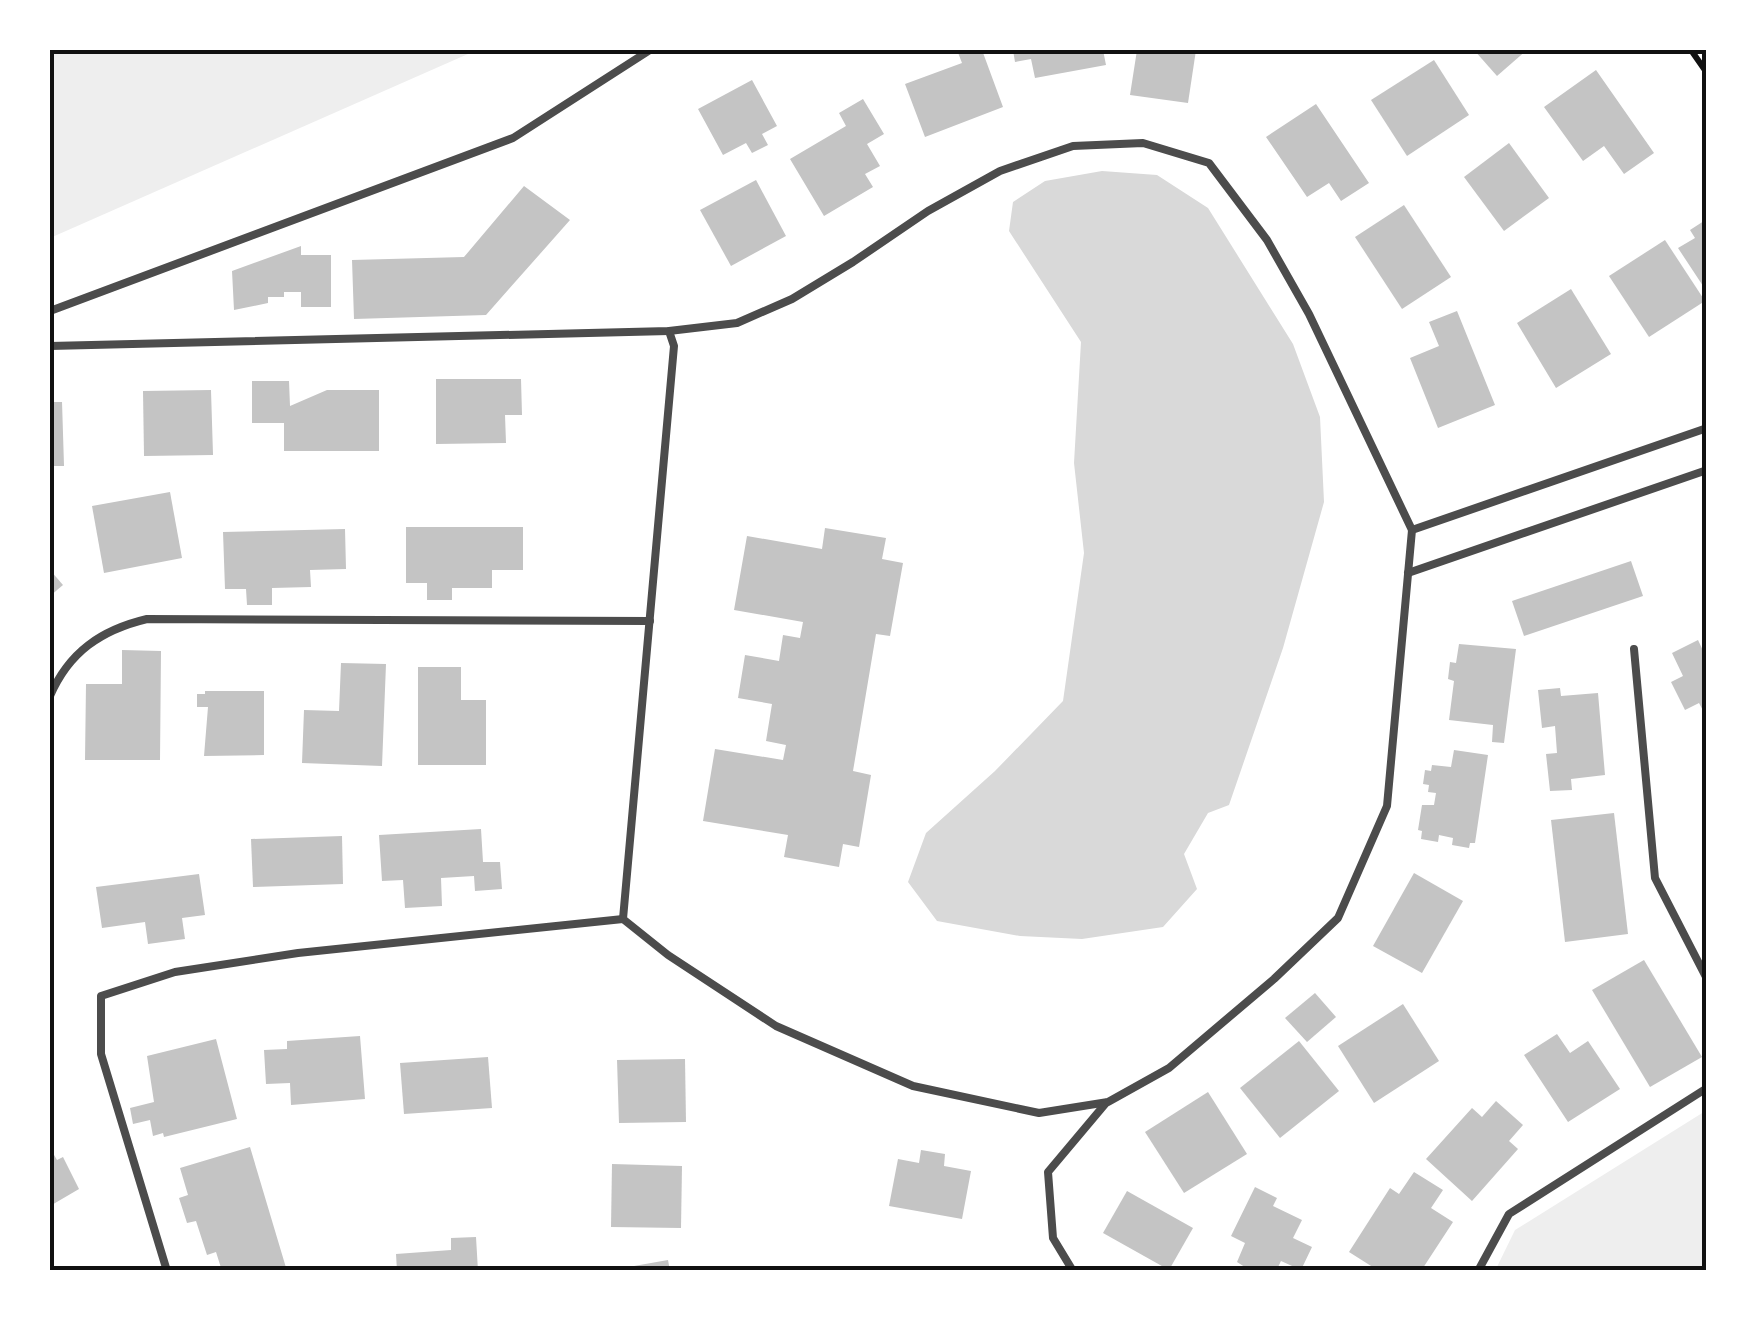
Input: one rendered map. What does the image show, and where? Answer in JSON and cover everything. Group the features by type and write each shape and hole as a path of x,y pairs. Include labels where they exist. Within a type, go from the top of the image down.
{"lane":[{"path":"50,311 513,138 650,50"},
{"path":"50,346 668,331 737,323 792,298 928,211 1000,171 1074,146 1143,143 1210,163 1267,240 1327,349 1412,530 1387,806 1338,918 1274,979 1169,1068 1108,1102 1039,1113 913,1086 776,1026 668,955 623,920 298,953 175,972 101,996 101,1054 167,1271"},
{"path":"623,920 674,346 668,331"},
{"path":"1412,530 1707,428"},
{"path":"1408,573 1707,470"},
{"path":"50,696 68,663 84,647 123,625 147,619 650,621"},
{"path":"1634,650 1654,878 1707,979"},
{"path":"1478,1271 1508,1214 1707,1088"},
{"path":"1073,1271 1053,1238 1048,1172 1108,1102"}],"path":[{"path":"1691,50 1707,73"}],"shaded area":[{"path":"50,50 477,50 50,238"},
{"path":"1102,171 1157,175 1208,208 1293,344 1320,417 1324,502 1283,648 1229,805 1208,813 1184,854 1197,889 1163,927 1082,939 1020,936 937,921 908,882 926,833 995,771 1063,701 1084,553 1074,463 1081,342 1009,231 1013,202 1045,181"},
{"path":"1707,1110 1707,1271 1495,1271 1515,1230"}],"building":[{"path":"957,50 982,50 1003,107 925,137 905,84 962,63"},
{"path":"1013,50 1103,50 1106,65 1035,78 1031,59 1015,62"},
{"path":"1137,50 1196,50 1188,103 1130,95"},
{"path":"1474,50 1527,50 1497,76"},
{"path":"1434,60 1469,115 1407,156 1371,100"},
{"path":"1596,70 1654,153 1624,174 1604,146 1583,161 1544,107"},
{"path":"752,80 777,126 762,134 768,145 752,153 746,143 723,155 698,109"},
{"path":"863,99 884,134 867,144 880,166 865,174 873,187 824,216 790,159 846,126 839,113"},
{"path":"1316,104 1369,183 1341,201 1329,183 1307,197 1266,137"},
{"path":"1509,143 1549,198 1504,231 1464,177"},
{"path":"756,180 786,236 731,266 700,210"},
{"path":"524,186 570,220 486,315 354,319 352,260 464,257"},
{"path":"1404,205 1451,277 1402,309 1355,237"},
{"path":"1707,219 1707,292 1678,248 1695,238 1690,230"},
{"path":"1665,240 1705,301 1649,337 1609,276"},
{"path":"301,246 301,255 331,255 331,307 301,307 301,292 284,292 284,297 268,297 268,303 234,310 232,271"},
{"path":"1571,289 1611,354 1556,388 1517,323"},
{"path":"1457,311 1495,405 1438,428 1410,358 1439,346 1429,322"},
{"path":"436,379 521,379 522,415 505,415 506,443 436,444"},
{"path":"252,381 289,381 290,406 327,390 379,390 379,451 284,451 284,423 252,423"},
{"path":"211,390 213,455 144,456 143,391"},
{"path":"50,402 62,402 64,466 50,466"},
{"path":"170,492 182,558 104,573 92,506"},
{"path":"406,527 523,527 523,570 492,570 492,588 452,588 452,600 427,600 427,583 406,583"},
{"path":"825,528 886,538 882,559 903,563 890,636 876,634 853,771 871,775 859,847 843,844 839,867 784,857 788,835 703,821 715,749 783,760 786,745 766,741 772,704 738,698 745,655 779,661 783,635 800,638 803,622 734,610 747,536 822,549"},
{"path":"345,529 346,569 310,570 311,587 272,588 272,605 247,605 246,589 225,589 223,532"},
{"path":"1631,561 1643,596 1524,636 1512,601"},
{"path":"50,570 63,585 50,596"},
{"path":"1698,640 1707,659 1707,718 1699,703 1685,710 1671,682 1683,676 1672,653"},
{"path":"1459,644 1516,649 1504,743 1492,742 1493,725 1449,720 1454,681 1448,679 1450,662 1456,663"},
{"path":"122,650 161,651 160,760 85,760 86,684 122,684"},
{"path":"341,663 386,664 382,766 302,763 304,710 339,711"},
{"path":"418,667 461,667 461,700 486,700 486,765 418,765"},
{"path":"1560,688 1561,696 1598,693 1605,775 1571,779 1572,790 1550,791 1546,754 1557,753 1555,726 1542,728 1538,690"},
{"path":"264,691 264,755 204,756 208,707 197,707 197,694"},
{"path":"1454,750 1488,755 1475,843 1470,843 1469,848 1452,845 1453,838 1439,835 1438,842 1421,839 1422,831 1418,830 1422,805 1434,805 1436,793 1428,792 1429,785 1423,784 1425,770 1431,771 1432,765 1451,767"},
{"path":"1614,813 1628,934 1565,942 1551,820"},
{"path":"481,829 483,862 500,862 502,889 475,891 474,876 441,878 442,906 405,908 403,880 382,881 379,835"},
{"path":"342,836 343,884 253,887 251,839"},
{"path":"1414,873 1463,901 1422,973 1373,946"},
{"path":"199,874 205,915 182,918 185,939 148,944 145,922 102,928 96,887"},
{"path":"1644,960 1702,1057 1650,1087 1592,990"},
{"path":"1315,993 1336,1017 1307,1042 1285,1018"},
{"path":"1403,1004 1439,1061 1374,1103 1338,1046"},
{"path":"1557,1034 1570,1053 1588,1041 1620,1089 1568,1122 1524,1055"},
{"path":"360,1036 365,1099 291,1105 290,1083 266,1084 264,1050 287,1049 287,1041"},
{"path":"216,1039 237,1119 164,1137 163,1133 153,1136 150,1120 133,1124 130,1108 154,1102 147,1056"},
{"path":"1299,1041 1339,1091 1280,1138 1240,1088"},
{"path":"488,1057 492,1108 404,1114 400,1063"},
{"path":"685,1059 686,1122 619,1123 617,1060"},
{"path":"1208,1092 1247,1154 1184,1193 1145,1132"},
{"path":"1496,1101 1523,1125 1509,1141 1518,1149 1472,1201 1426,1159 1472,1108 1482,1117"},
{"path":"250,1147 287,1271 222,1271 216,1252 207,1255 196,1221 187,1223 179,1198 188,1195 180,1168"},
{"path":"50,1148 57,1160 63,1157 79,1189 50,1206"},
{"path":"921,1150 945,1154 944,1166 971,1171 962,1219 889,1206 898,1159 919,1163"},
{"path":"612,1164 682,1166 681,1228 611,1227"},
{"path":"1414,1172 1443,1190 1431,1208 1453,1222 1421,1271 1379,1271 1349,1252 1390,1188 1399,1194"},
{"path":"1255,1187 1277,1198 1273,1206 1302,1220 1293,1238 1312,1247 1301,1270 1281,1261 1276,1271 1251,1271 1237,1262 1245,1243 1231,1236"},
{"path":"1127,1191 1193,1228 1169,1270 1103,1233"},
{"path":"476,1237 478,1271 397,1271 396,1254 451,1250 451,1238"},
{"path":"668,1260 670,1271 617,1271 617,1269"}]}
